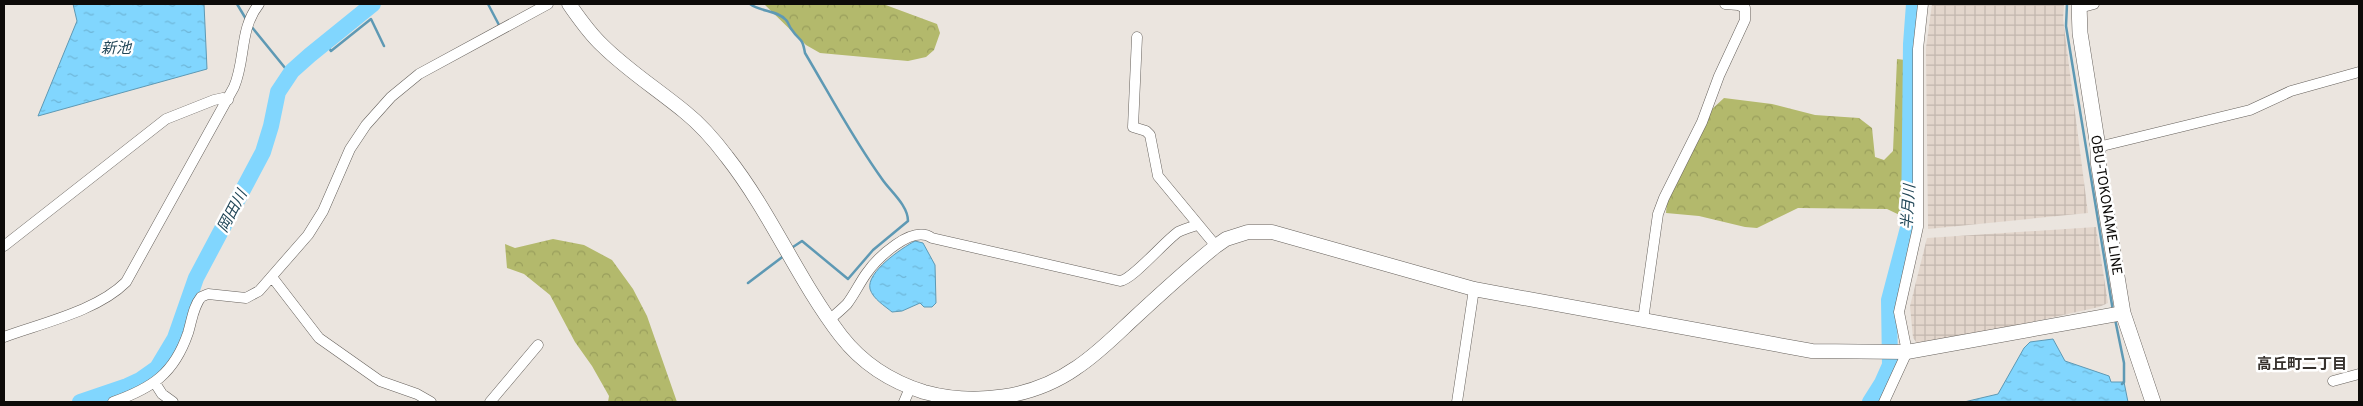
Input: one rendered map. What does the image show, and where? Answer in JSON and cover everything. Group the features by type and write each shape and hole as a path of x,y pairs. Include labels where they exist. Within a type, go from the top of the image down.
{"main road":[{"name":"OBU-TOKONAME LINE","path":"2079,6 2080,34 2098,147 2098,161 2124,313 2153,402"}],"street":[{"path":"4,337 94,304 115,293 126,282 228,100 239,76 244,34 252,13 259,4"},
{"path":"113,402 155,383 168,371 179,356 197,302 201,297 208,294 246,298 259,291 272,277 308,235 323,211 350,149 366,125 391,97 419,74 548,4"},
{"path":"569,4 603,46 687,113 728,158 748,186 829,320 862,358 874,368 910,388 931,395 963,400 1000,398 1045,386 1066,375 1091,358 1216,246 1226,239 1248,232 1272,232 1474,289 1812,351 1903,352 2124,313"},
{"path":"1643,320 1658,214 1702,122 1719,76 1744,20 1745,8 1738,5 1725,4"},
{"path":"1889,401 1903,352 1899,312 1918,227 1918,49 1923,4"},
{"path":"2079,6 2094,4"},
{"path":"1136,37 1133,127 1146,130 1150,135 1158,176 1216,246"},
{"path":"2098,147 2250,110 2291,91 2359,72"},
{"path":"4,246 166,119 214,100 223,98 228,100"},
{"path":"829,320 847,303 874,264 907,237 917,234 924,233 932,238 1120,281 1131,277 1149,257 1179,232 1197,225"},
{"path":"272,277 319,338 380,381 417,394 431,402"},
{"path":"1457,402 1474,289"},
{"path":"490,402 538,345"},
{"path":"2333,381 2359,374"},
{"path":"155,383 162,394 173,402"},
{"path":"904,402 910,388"}],"shaded area":[{"path":"1932,4 2064,4 2063,19 2088,213 1928,229 1926,48"},
{"path":"2096,227 2108,303 2099,307 1982,333 1917,343 1913,338 1910,306 1927,238"}],"green space":[{"path":"764,4 883,4 937,24 940,33 934,50 926,57 908,61 820,53 806,45"},
{"path":"1897,59 1905,60 1908,219 1887,209 1798,208 1757,228 1699,216 1666,213 1667,201 1711,110 1724,98 1772,104 1815,115 1859,118 1872,128 1875,157 1884,160 1893,151"},
{"path":"553,239 584,245 612,260 633,289 647,316 677,402 608,402 609,396 592,366 575,342 550,295 524,274 507,268 505,244 515,248"}],"water":[{"name":"新池","path":"73,4 204,4 207,69 38,116 77,21"},
{"path":"915,241 923,243 935,265 936,303 932,307 924,307 920,303 902,311 892,312 874,296 870,289 870,282 886,261"},
{"path":"2053,339 2065,361 2109,376 2111,382 2124,382 2128,402 1964,402 1998,394 2024,348 2030,342"}],"waterway":[{"path":"237,4 246,19"},
{"name":"岡田川","path":"80,402 127,386 140,380 157,368 175,338 196,278 263,152 278,92 292,71 373,4"},
{"path":"488,4 499,25"},
{"path":"750,4 778,14 787,21 791,29 802,41 805,53 851,133 871,164 902,204 908,221 873,250 848,279 802,241 790,249"},
{"name":"半月川","path":"1870,402 1882,383 1890,365 1889,300 1909,224 1911,44 1914,4"},
{"path":"2067,4 2066,26 2113,311"},
{"path":"325,42 331,51 371,19 384,46"},
{"path":"251,26 290,74"},
{"path":"748,283 785,255"},
{"path":"2115,319 2124,363 2124,382 2122,384"}],"district":[{"name":"高丘町二丁目","path":"2302,364"}]}
